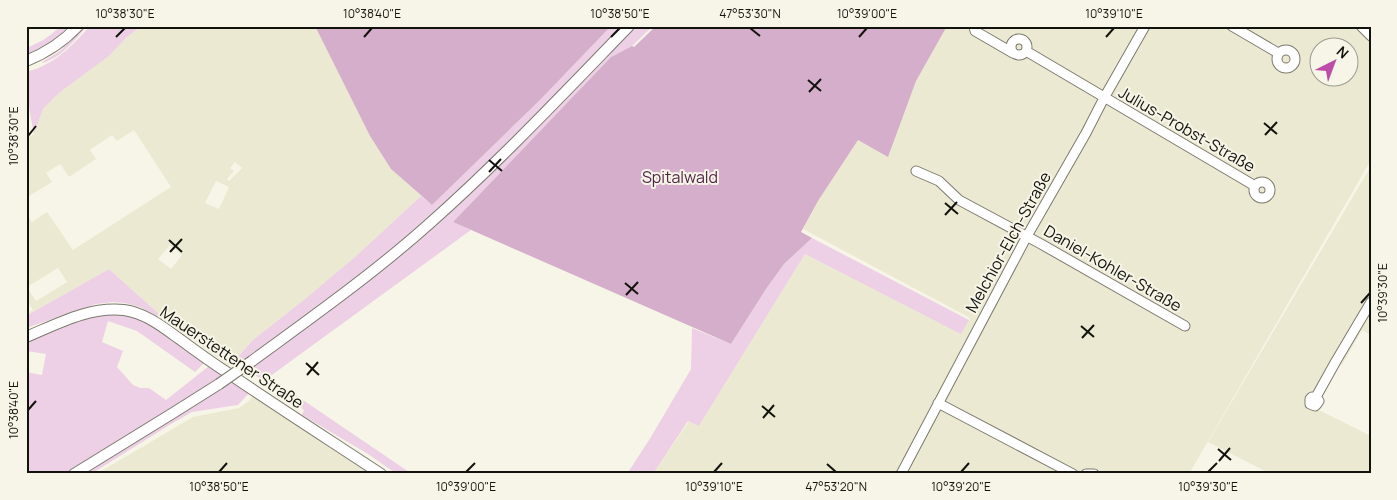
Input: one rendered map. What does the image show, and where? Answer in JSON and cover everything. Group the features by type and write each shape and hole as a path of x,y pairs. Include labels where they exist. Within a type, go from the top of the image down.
{"main road":[{"path":"26,61 41,56 56,46 78,26"},
{"path":"74,474 219,384 366,277 429,224 482,174 629,26"},
{"name":"Mauerstettener Straße","path":"26,337 68,319 96,311 125,310 145,316 381,474"}],"street":[{"path":"974,26 975,31 1013,53 1017,55 1021,55 1026,51 1025,42 1018,39 1013,42 1011,46 1013,53"},
{"name":"Melchior-Elch-Straße","path":"901,474 1027,236 1145,26"},
{"path":"1232,26 1278,53"},
{"path":"1361,26 1371,36"},
{"name":"Julius-Probst-Straße","path":"1026,51 1255,186"},
{"name":"Daniel-Kohler-Straße","path":"916,171 939,182 965,204 1027,236 1185,326"},
{"path":"1316,397 1371,302"},
{"path":"938,403 1073,474"},
{"path":"1086,474 1094,474"}],"shaded area":[{"path":"61,26 72,26 54,42 26,56 26,48 45,39"},
{"path":"87,26 61,53 55,58 42,63 60,51"},
{"path":"90,26 141,26 126,38 109,56 59,93 43,109 34,134 27,95 26,72 54,60 69,48"},
{"path":"141,26 315,26 370,136 391,169 421,196 355,257 254,339 229,366 169,323 109,269 26,316 26,314 33,310 26,299 26,213 32,222 47,212 73,250 171,187 134,130 117,141 112,135 90,150 96,159 69,177 60,164 46,173 52,182 26,198 26,139 34,134 43,109 59,93 109,56 126,38","holes":["235,162 242,168 229,181 227,179 234,171 230,168","216,181 229,187 219,209 205,203","170,245 182,255 171,269 158,259","58,268 67,282 36,301 27,287"]},
{"path":"611,26 624,26 480,171 363,274 249,359 254,363 380,269 428,228 488,172 634,26 653,26 632,46 611,57 453,222 471,230 269,377 412,474 397,474 368,454 302,415 304,410 287,396 233,362 254,339 355,257 421,196 432,205 541,99"},
{"path":"947,26 1359,26 1371,38 1371,160 1189,474 653,474 689,421 699,426 805,254 961,333 970,318 803,229 818,201 858,140 888,156 916,81"},
{"path":"1371,166 1371,335 1362,330 1342,365 1336,364 1318,396 1322,403 1319,410 1371,436 1371,474 1271,474 1208,442"},
{"path":"812,238 969,320 961,334 805,254 699,426 688,421 653,474 627,474 691,369 692,328 731,344 784,264"},
{"path":"109,269 169,323 140,307 113,302 96,304 26,328 26,316"},
{"path":"110,312 144,319 205,362 195,372 137,331 108,321 102,342 123,351 117,367 133,385 140,388 149,388 166,400 209,366 249,393 238,405 192,412 91,474 80,474 222,386 214,380 184,401 66,474 26,474 26,372 42,375 46,354 26,351 26,339 68,322"},
{"path":"253,395 372,474 96,474 193,417 239,408 249,401"}],"green space":[{"path":"315,26 611,26 541,99 432,205 391,169 370,136"},
{"name":"Spitalwald","path":"656,26 947,26 916,81 888,157 858,140 818,201 801,232 812,238 784,264 731,344 453,222 611,57 632,46 634,47"}]}
